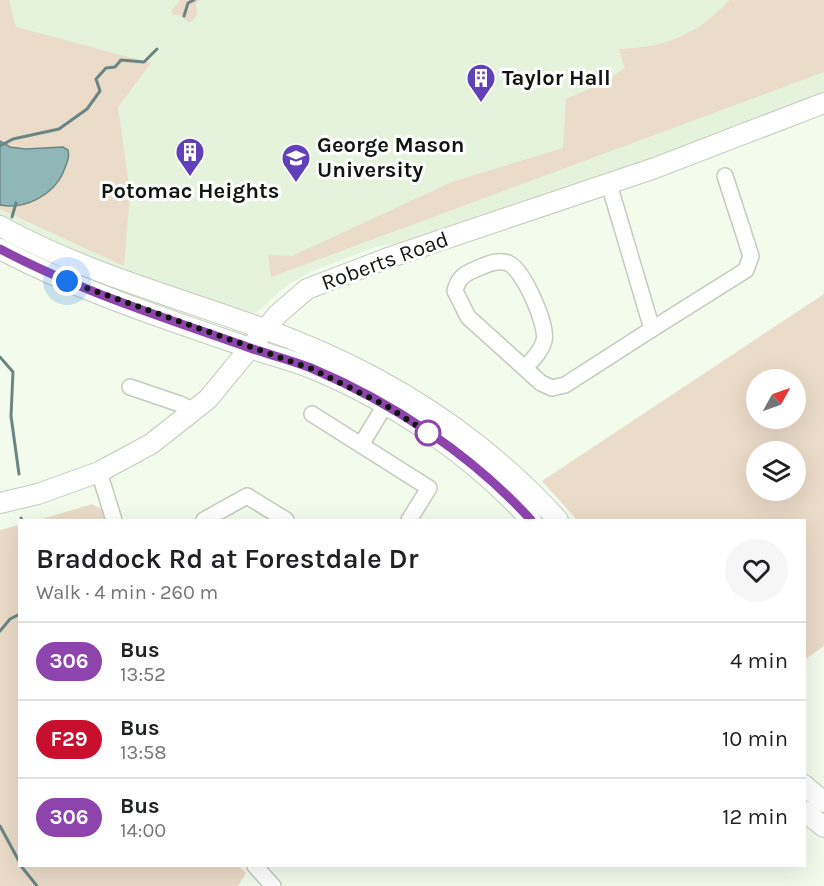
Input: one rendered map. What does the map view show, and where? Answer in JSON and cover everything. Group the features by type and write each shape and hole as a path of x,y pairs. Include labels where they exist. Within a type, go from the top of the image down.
{"main road":[{"name":"Roberts Road","path":"0,503 46,492 99,472 150,444 194,411 218,388 293,299 322,283 609,184 824,103"},
{"path":"0,226 40,248 105,276 266,330 342,362 416,402 486,451 518,479 557,519"},
{"path":"0,249 100,295 312,369 385,405 461,457 530,519"},
{"path":"806,787 824,802"},
{"path":"806,813 824,827"}],"street":[{"path":"525,368 539,352 544,339 542,325 527,284 516,267 505,262 492,263 468,272 458,280 454,291 468,317 541,383 552,388 565,385 746,270 751,256 725,176"},
{"path":"609,184 651,330"},
{"path":"130,387 194,411"},
{"path":"361,445 385,405"},
{"path":"312,414 429,489 410,519"},
{"path":"99,472 114,519"},
{"path":"206,519 247,496 284,519"},
{"path":"256,867 273,886"}],"shaded area":[{"name":"George Mason University","path":"0,0 824,0 824,94 700,147 422,239 375,247 313,271 286,286 256,313 242,316 77,257 0,219"},
{"path":"0,0 9,0 16,27 151,63 118,107 130,193 124,266 0,209"},
{"path":"180,0 199,0 196,4 197,16 189,23 180,15 173,15 171,11"},
{"path":"730,0 824,0 824,72 271,277 268,255 292,256 452,182 563,148 566,99 601,84 625,68 619,49 652,45 680,37 705,22"},
{"path":"824,294 824,646 806,659 806,519 576,519 542,481"},
{"path":"92,504 103,510 105,519 42,519"},
{"path":"18,525 18,867 239,867 246,873 238,886 0,886 0,530"}],"water":[{"path":"0,141 10,147 25,149 63,147 68,150 68,156 63,173 52,188 37,199 19,205 0,205"}],"waterway":[{"path":"184,16 188,3 194,0"},
{"path":"0,146 13,139 59,129 87,109 100,91 96,79 106,68 115,67 121,60 144,62 157,49"},
{"path":"12,217 16,203"},
{"path":"0,357 13,372 11,416 19,474"},
{"path":"0,631 10,619 18,615"},
{"path":"0,826 18,859"},
{"path":"22,867 37,886"}],"bus line":[{"name":"306","path":"0,249 100,295 251,349 284,358 351,387 385,405 438,440 484,475 530,519"}],"place":[{"name":"Taylor Hall","path":"481,104"},
{"name":"Potomac Heights","path":"190,178"},
{"name":"George Mason University","path":"296,184"}],"route":[{"path":"67,281 100,295 312,369 385,405 428,433"}]}
